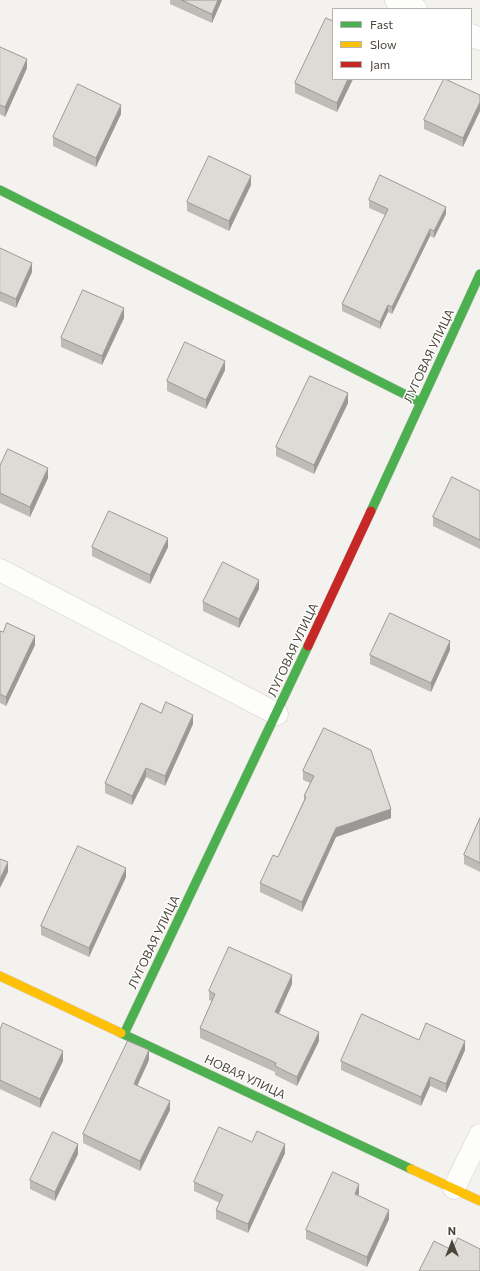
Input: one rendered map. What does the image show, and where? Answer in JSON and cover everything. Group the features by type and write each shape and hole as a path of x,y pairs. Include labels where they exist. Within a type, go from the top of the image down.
{"street":[{"path":"396,0 414,8"},
{"path":"0,190 420,402"},
{"name":"ЛУГОВАЯ УЛИЦА","path":"124,1034 277,714 480,274"},
{"path":"0,570 277,714"},
{"name":"НОВАЯ УЛИЦА","path":"0,976 480,1201"},
{"path":"454,1188 480,1135"}],"building":[{"path":"182,0 218,0 212,14"},
{"path":"326,18 332,21 332,80 348,80 337,103 295,83"},
{"path":"0,47 27,59 5,107 0,105"},
{"path":"444,80 447,80 480,95 480,102 463,138 424,120"},
{"path":"78,84 121,105 96,158 53,137"},
{"path":"209,156 251,176 229,221 187,202"},
{"path":"380,175 446,207 434,231 430,229 392,307 388,305 380,322 342,304 388,209 369,200"},
{"path":"0,248 32,263 16,299 0,292"},
{"path":"83,290 124,308 102,356 61,338"},
{"path":"185,342 225,361 206,400 167,381"},
{"path":"310,376 348,393 314,465 276,447"},
{"path":"8,449 48,468 30,507 0,493 0,466"},
{"path":"452,477 480,491 480,540 433,517"},
{"path":"109,511 168,538 150,575 92,547"},
{"path":"223,562 259,580 239,619 203,602"},
{"path":"390,613 450,641 431,683 370,655"},
{"path":"7,623 35,636 6,697 0,694 0,631 3,632"},
{"path":"166,702 193,715 165,776 146,768 132,796 105,783 141,703 161,713"},
{"path":"324,728 371,750 391,809 336,828 302,902 260,883 273,855 278,857 306,797 304,796 314,776 303,771"},
{"path":"480,818 480,863 464,855"},
{"path":"78,846 126,868 89,948 41,926"},
{"path":"0,859 8,862 0,879"},
{"path":"229,947 292,975 275,1012 319,1032 297,1077 275,1066 276,1063 200,1028 215,994 209,991"},
{"path":"362,1014 419,1040 426,1023 465,1041 446,1084 430,1077 421,1097 341,1061"},
{"path":"3,1023 63,1051 40,1099 0,1080 0,1030"},
{"path":"128,1041 149,1050 134,1084 170,1101 140,1161 83,1134"},
{"path":"219,1127 252,1142 257,1131 285,1144 248,1224 216,1210 223,1195 194,1182"},
{"path":"53,1132 78,1144 55,1192 30,1180"},
{"path":"333,1172 359,1184 355,1194 389,1210 367,1257 306,1230"},
{"path":"458,1238 480,1249 480,1271 419,1271 434,1241 452,1250"}],"traffic: fast":[{"path":"0,190 420,402"},
{"path":"371,511 480,274"},
{"path":"124,1034 308,646"},
{"path":"121,1033 411,1169"}],"traffic: slow":[{"path":"0,976 121,1033"},
{"path":"411,1169 480,1201"}],"traffic: jam":[{"path":"308,646 371,511"}]}
